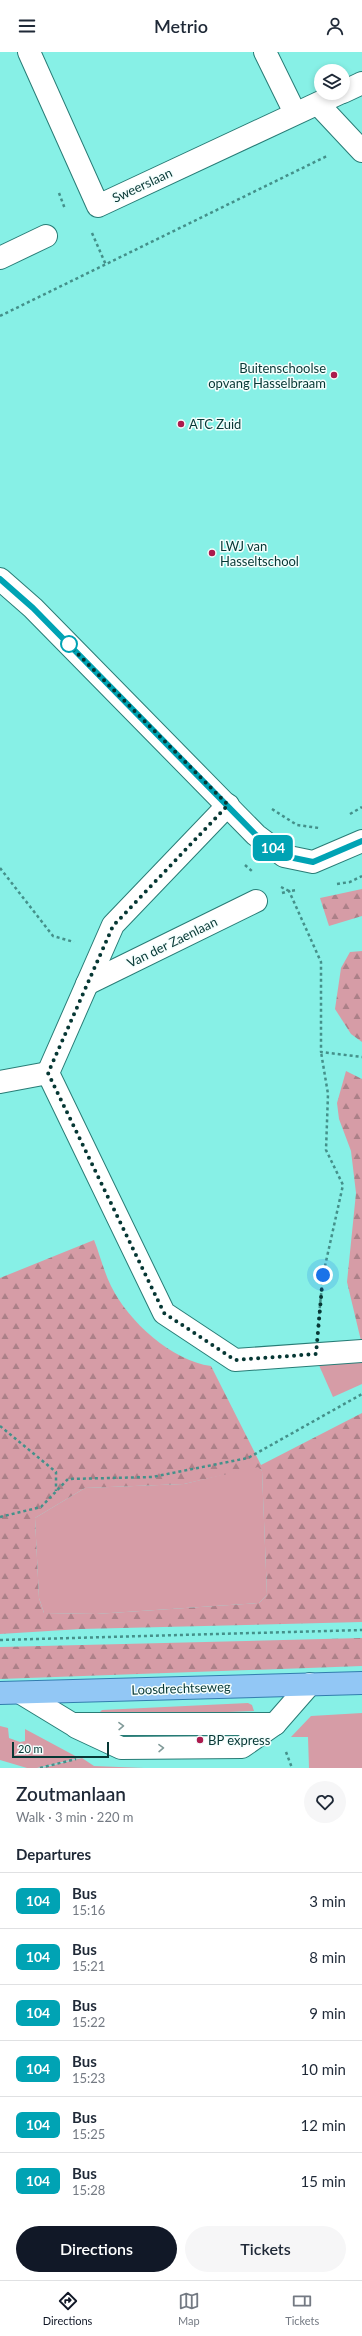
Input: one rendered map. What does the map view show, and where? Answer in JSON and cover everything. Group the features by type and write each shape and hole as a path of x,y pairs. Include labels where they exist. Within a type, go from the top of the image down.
{"main road":[{"name":"Loosdrechtseweg","path":"10,1693 362,1683"}],"street":[{"name":"Sweerslaan","path":"29,52 98,206 295,113 326,100"},
{"path":"266,52 295,113"},
{"path":"350,88 362,82"},
{"path":"318,104 357,148"},
{"path":"0,258 46,236"},
{"path":"0,579 33,608 256,835 284,856 313,862 362,841"},
{"path":"228,805 113,926 48,1073 164,1313 235,1360 362,1351"},
{"name":"Van der Zaenlaan","path":"87,984 256,901"},
{"path":"0,1082 48,1073"},
{"path":"10,1693 101,1740 121,1748 242,1747 276,1724 310,1684"}],"path":[{"path":"0,316 357,148"},
{"path":"266,805 297,825 321,828"},
{"path":"348,814 362,808"},
{"path":"0,868 52,936 102,950"},
{"path":"289,891 321,962 321,1052 328,1094 326,1150 342,1185 323,1275 316,1354"},
{"path":"321,1052 362,1056"},
{"path":"0,1517 41,1507 68,1479 152,1477 248,1458 362,1394"},
{"path":"0,1426 56,1472 56,1491"},
{"path":"0,1640 362,1630"},
{"path":"284,1747 292,1768"},
{"path":"40,1768 79,1758"}],"green space":[{"path":"362,889 362,916 329,926 320,898"},
{"path":"362,951 362,1042 351,1034 335,1009 341,968 350,952"},
{"path":"346,1071 362,1079 362,1345 347,1282 356,1193 351,1151 339,1119 337,1103"},
{"path":"94,1240 111,1286 128,1313 167,1348 196,1363 211,1366 261,1465 362,1413 362,1622 81,1629 0,1634 0,1278","holes":["258,1467 262,1471 267,1595 259,1603 96,1614 44,1613 39,1598 35,1518 85,1488 184,1484"]},
{"path":"362,1360 362,1384 333,1397 318,1363"},
{"path":"258,1466 262,1471 267,1595 259,1603 96,1614 44,1613 39,1598 35,1518 85,1488 184,1484"},
{"path":"362,1638 362,1666 0,1679 0,1647"},
{"path":"248,1703 252,1705 254,1711 101,1717 99,1713 102,1710"},
{"path":"362,1713 362,1768 309,1768 308,1737 291,1737 311,1716"},
{"path":"0,1726 8,1728 9,1738 20,1742 25,1741 25,1729 79,1758 37,1768 27,1768 0,1760"},
{"path":"82,1758 94,1766 144,1768 42,1768"}],"bus line":[{"name":"104","path":"0,579 33,608 256,835 284,856 313,862 362,841"}],"place":[{"name":"Buitenschoolse opvang Hasselbraam","path":"334,375"},
{"name":"ATC Zuid","path":"181,424"},
{"name":"LWJ van Hasseltschool","path":"212,553"},
{"name":"BP express","path":"200,1740"}],"route":[{"path":"69,644 66,642 228,805 113,926 48,1073 164,1313 235,1360 316,1354 323,1275"}]}
